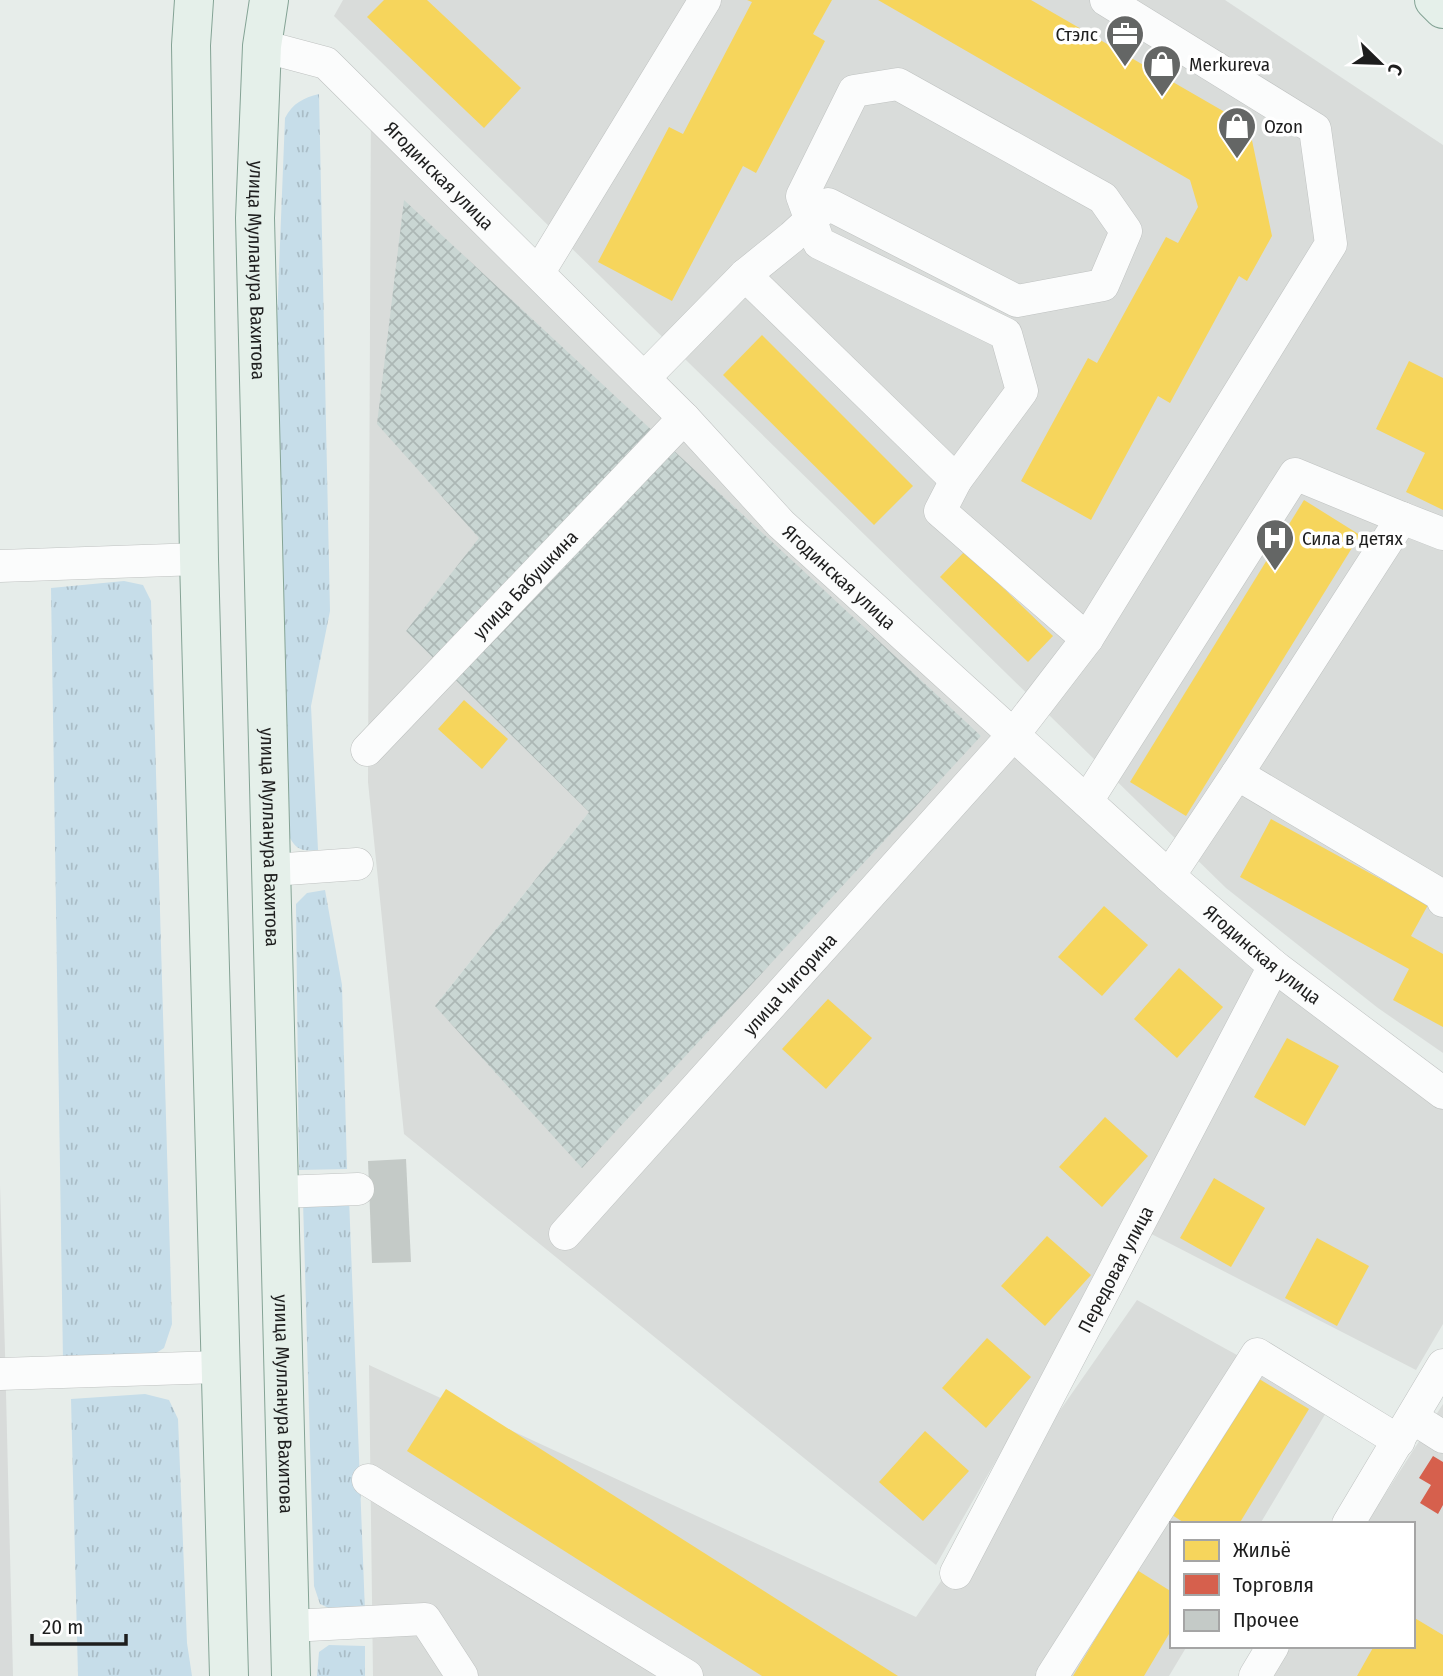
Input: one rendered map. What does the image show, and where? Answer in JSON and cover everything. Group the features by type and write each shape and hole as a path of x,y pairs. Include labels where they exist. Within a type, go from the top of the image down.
{"main road":[{"path":"194,0 191,45 199,559 229,1676"},
{"name":"улица Мулланура Вахитова","path":"270,0 262,46 255,218 292,1676"},
{"path":"1434,0 1443,9"}],"street":[{"path":"539,272 705,0"},
{"name":"улица Чигорина","path":"565,1234 1014,734 1087,639 1331,244 1315,129 1107,0"},
{"name":"Ягодинская улица","path":"262,46 326,63 684,418 781,524 1169,876 1274,966 1443,1093"},
{"path":"644,378 745,275 792,237 810,220 819,212 828,204 1017,301 1103,285 1126,231 1103,198 898,84 854,91 802,196 806,208 811,220 815,231 819,243 1006,334 1022,391 956,480 940,511 1087,639"},
{"path":"745,275 956,480"},
{"name":"улица Бабушкина","path":"367,750 684,418"},
{"path":"1087,801 1295,474 1443,534"},
{"path":"1169,876 1402,518"},
{"path":"0,566 199,559"},
{"path":"1237,774 1441,895 1443,901"},
{"path":"272,870 357,864"},
{"name":"Передовая улица","path":"957,1573 1274,966"},
{"path":"280,1192 358,1189"},
{"path":"1052,1676 1257,1354 1406,1429 1443,1437"},
{"path":"1349,1522 1443,1365"},
{"path":"0,1374 219,1367"},
{"path":"368,1480 687,1676"},
{"path":"290,1626 425,1619 462,1676"},
{"path":"1255,1676 1272,1648"}],"shaded area":[{"path":"343,0 1225,0 1443,145 1443,1053 1378,1008 1226,888 334,16"},
{"path":"371,95 1077,804 1443,1095 1443,1324 1416,1370 1132,1224 936,1565 404,1134 368,782","holes":["480,538 981,736 435,1006 589,812 406,631"]},
{"path":"404,200 981,736 582,1168 435,1006 589,812 406,631 479,538 377,424"},
{"path":"0,1185 5,1352 13,1676 0,1676"},
{"path":"1137,1300 1330,1406 1261,1522 1170,1522 1170,1648 1186,1648 1169,1676 373,1676 369,1365 916,1617"},
{"path":"1443,1404 1443,1676 1269,1676 1287,1648 1415,1648 1415,1522 1367,1522"}],"green space":[{"path":"319,94 330,611 311,706 318,850 309,850 298,848 290,838 277,319 285,118 299,102"},
{"path":"124,581 143,585 151,601 172,1324 164,1348 153,1355 63,1361 51,588"},
{"path":"325,890 342,985 347,1169 299,1170 296,904 307,893"},
{"path":"349,1198 365,1612 335,1611 320,1604 314,1586 303,1201"},
{"path":"145,1394 169,1400 178,1419 187,1643 192,1676 78,1676 71,1399"},
{"path":"329,1645 365,1646 365,1676 317,1676 319,1652"}],"building: Жильё":[{"path":"384,0 427,0 521,88 484,128 367,17"},
{"path":"747,0 832,0 813,34 825,41 756,173 743,166 672,301 598,262 669,127 683,134 752,2"},
{"path":"878,0 1031,0 1249,126 1272,236 1247,281 1239,276 1170,403 1158,396 1091,520 1021,481 1088,358 1097,363 1166,237 1178,243 1198,207 1190,180"},
{"path":"762,335 913,486 874,525 723,375"},
{"path":"1409,361 1443,378 1443,510 1406,492 1425,453 1376,429"},
{"path":"1304,500 1360,535 1186,816 1130,782"},
{"path":"965,551 1053,636 1028,662 940,577"},
{"path":"464,700 508,739 482,769 438,729"},
{"path":"1271,819 1428,905 1411,936 1443,954 1443,1027 1393,1000 1409,969 1240,877"},
{"path":"1104,906 1148,945 1102,996 1058,957"},
{"path":"1179,968 1223,1007 1177,1058 1134,1019"},
{"path":"828,999 872,1038 826,1089 782,1049"},
{"path":"1287,1038 1339,1066 1305,1126 1254,1097"},
{"path":"1105,1117 1148,1156 1102,1207 1059,1167"},
{"path":"1214,1178 1265,1208 1231,1267 1180,1238"},
{"path":"1047,1236 1091,1275 1045,1326 1001,1286"},
{"path":"1317,1238 1369,1266 1337,1326 1285,1298"},
{"path":"987,1338 1031,1377 986,1428 942,1388"},
{"path":"1256,1377 1309,1409 1240,1522 1183,1522 1172,1515"},
{"path":"446,1389 898,1676 762,1676 640,1599 407,1451"},
{"path":"925,1431 969,1471 923,1521 879,1482"},
{"path":"1137,1570 1170,1591 1170,1632 1144,1676 1073,1676"},
{"path":"1415,1618 1443,1635 1443,1676 1357,1676 1373,1648 1415,1648"}],"building: Торговля":[{"path":"1433,1456 1443,1462 1443,1505 1438,1514 1420,1503 1431,1485 1419,1478"}],"building: Прочее":[{"path":"406,1159 411,1262 372,1263 368,1161"}],"place":[{"name":"Стэлс","path":"1125,68"},
{"name":"Merkureva","path":"1162,98"},
{"name":"Ozon","path":"1237,160"},
{"name":"Сила в детях","path":"1275,572"}]}
